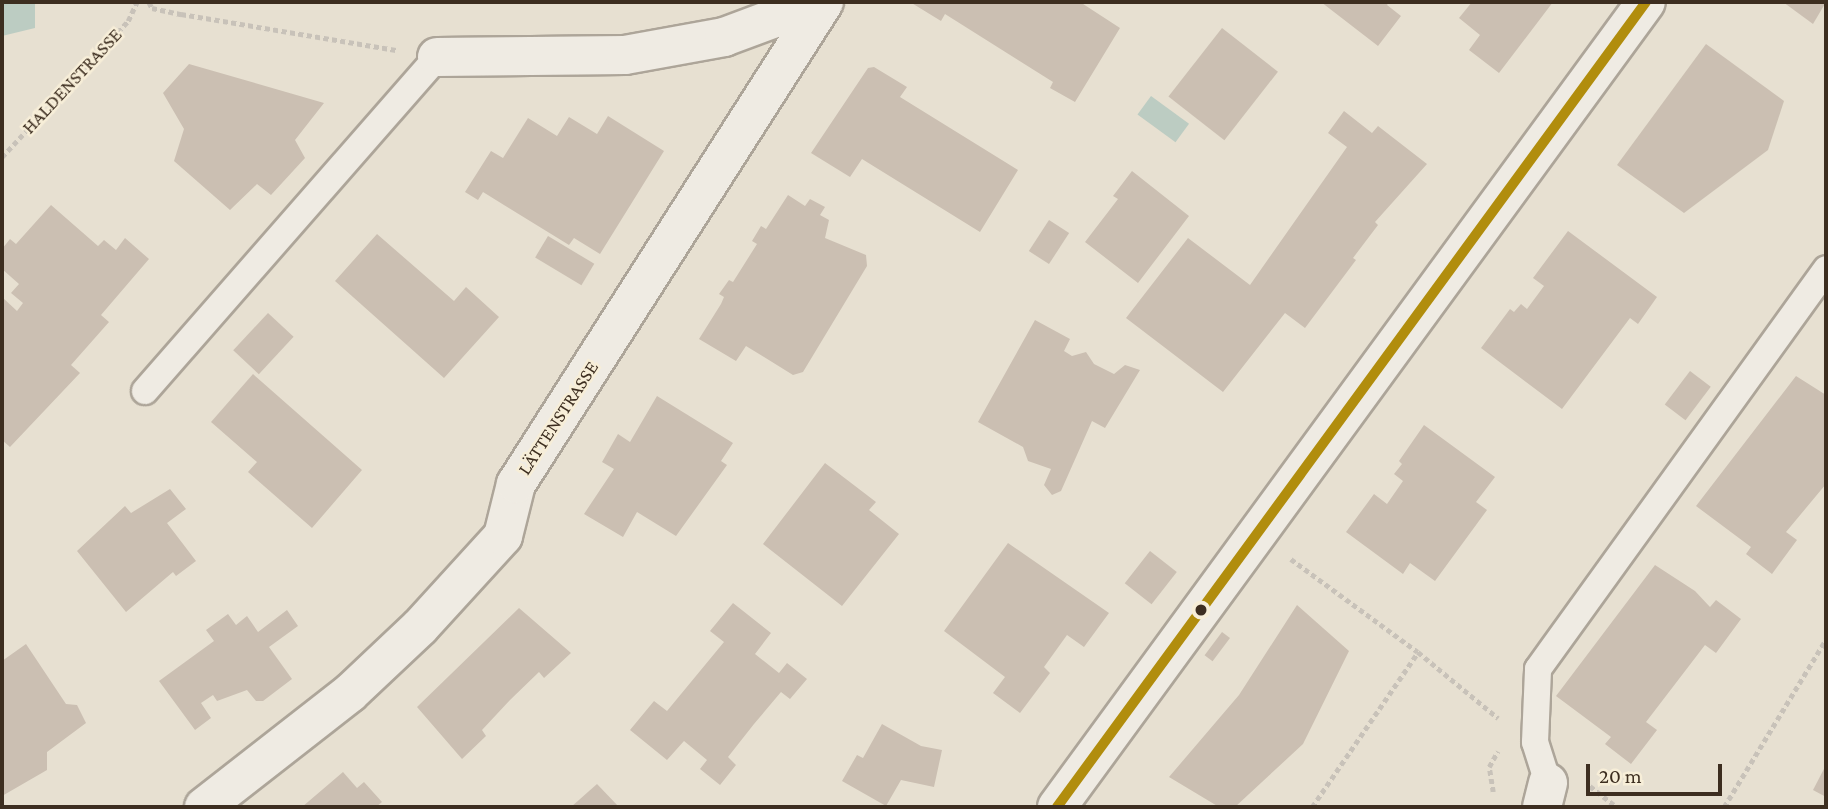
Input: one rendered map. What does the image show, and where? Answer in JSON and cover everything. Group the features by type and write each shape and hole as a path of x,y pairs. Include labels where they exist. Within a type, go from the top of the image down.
{"street":[{"path":"437,57 625,55 724,37 818,2"},
{"name":"LÄTTENSTRASSE","path":"204,807 350,693 420,627 503,536 516,484 824,2"},
{"path":"1057,807 1646,2"}],"lane":[{"path":"145,391 437,57"},
{"path":"1545,795 1535,742 1538,669 1826,269"}],"path":[{"name":"HALDENSTRASSE","path":"2,157 128,21 137,2"},
{"path":"149,2 152,8 181,14 437,57"},
{"path":"1288,557 1418,652 1507,725"},
{"path":"1724,807 1826,639"},
{"path":"1820,648 1826,652"},
{"path":"1312,807 1418,652"},
{"path":"1600,794 1616,807"}],"shaded area":[{"path":"2,2 35,2 35,28 2,36"},
{"path":"1151,96 1189,124 1176,142 1137,115"}],"building":[{"path":"910,2 1080,2 1120,28 1075,102 1050,88 1053,82 945,14 941,21"},
{"path":"1321,2 1389,2 1387,5 1401,16 1378,46"},
{"path":"1472,2 1553,2 1499,73 1469,50 1480,35 1459,18"},
{"path":"1783,2 1826,2 1813,24"},
{"path":"1222,28 1278,72 1224,140 1168,97"},
{"path":"1706,44 1784,101 1768,150 1684,213 1617,165"},
{"path":"189,64 324,103 295,140 305,158 271,195 257,184 230,210 174,161 184,129 163,93"},
{"path":"874,67 907,87 900,97 1018,170 980,232 862,159 850,177 811,153 868,68"},
{"path":"1344,111 1372,133 1378,126 1427,164 1375,222 1378,225 1353,258 1356,260 1305,328 1285,313 1223,392 1126,318 1188,238 1250,285 1347,147 1328,133"},
{"path":"608,116 664,151 600,254 574,238 569,245 483,192 478,200 465,192 491,151 503,158 528,118 557,136 569,117 597,134"},
{"path":"1132,171 1189,216 1138,283 1085,242 1118,199 1113,196"},
{"path":"788,195 805,206 810,199 825,207 820,215 829,220 825,238 866,255 867,266 803,372 793,375 746,346 736,361 699,339 721,304 724,297 719,294 729,280 733,282 757,244 752,241 761,226 766,229"},
{"path":"51,205 98,246 104,240 116,250 125,238 149,259 101,315 109,322 71,365 80,373 10,447 2,440 2,297 17,311 23,303 11,293 19,284 2,269 2,249 10,239 16,244"},
{"path":"1049,220 1069,233 1049,264 1029,251"},
{"path":"1568,231 1657,297 1638,324 1630,318 1562,409 1481,348 1510,309 1514,312 1521,304 1527,309 1544,286 1533,278"},
{"path":"377,234 454,301 466,287 499,317 444,378 335,281"},
{"path":"548,236 594,264 581,285 535,257"},
{"path":"268,313 294,337 259,374 233,350"},
{"path":"1035,320 1070,339 1064,351 1072,356 1086,352 1094,364 1114,374 1125,365 1140,370 1105,428 1092,421 1061,491 1052,495 1044,485 1051,469 1028,461 1023,447 978,422"},
{"path":"1690,371 1711,387 1685,420 1665,405"},
{"path":"253,374 362,470 312,528 248,472 257,462 211,422"},
{"path":"1796,376 1826,395 1826,484 1786,532 1797,540 1772,574 1746,554 1751,547 1696,506"},
{"path":"657,396 733,443 721,461 727,465 676,536 637,512 623,537 584,514 614,469 602,462 618,434 630,442"},
{"path":"1424,425 1495,477 1476,502 1487,510 1435,581 1410,563 1403,574 1346,532 1374,494 1387,504 1403,481 1394,474 1402,464 1399,461"},
{"path":"825,463 876,502 869,510 899,534 842,606 763,544"},
{"path":"170,489 186,509 167,523 196,561 176,576 173,572 126,612 77,551 125,506 131,513"},
{"path":"1008,543 1109,613 1084,647 1067,635 1044,667 1050,673 1020,713 993,693 1005,677 944,631"},
{"path":"1150,551 1177,572 1152,604 1125,583"},
{"path":"1655,565 1695,591 1710,607 1716,600 1741,619 1716,653 1705,645 1646,722 1657,730 1631,764 1605,744 1611,737 1556,696"},
{"path":"733,603 771,633 755,654 779,673 787,663 807,679 790,699 781,692 754,724 728,757 736,765 720,785 700,769 707,760 684,741 667,760 630,730 654,701 667,711 724,642 710,631"},
{"path":"1297,605 1349,651 1303,744 1235,807 1219,807 1169,777 1239,695"},
{"path":"519,608 571,653 544,678 539,672 510,700 482,730 486,736 462,759 417,707"},
{"path":"287,610 298,626 269,647 292,679 263,701 256,701 247,690 217,701 213,695 201,703 211,718 195,730 159,681 214,641 206,630 228,614 236,625 247,616 258,632"},
{"path":"1222,632 1230,638 1213,661 1205,655"},
{"path":"26,644 66,704 77,705 86,723 47,752 47,770 2,796 2,661"},
{"path":"882,724 921,746 942,750 934,787 901,780 886,806 842,781 857,755 863,758"},
{"path":"1826,765 1826,797 1813,790"},
{"path":"343,772 357,788 364,782 382,802 376,807 302,807"},
{"path":"597,784 619,807 571,807"}],"transit line":[{"path":"1057,807 1646,2"}]}
